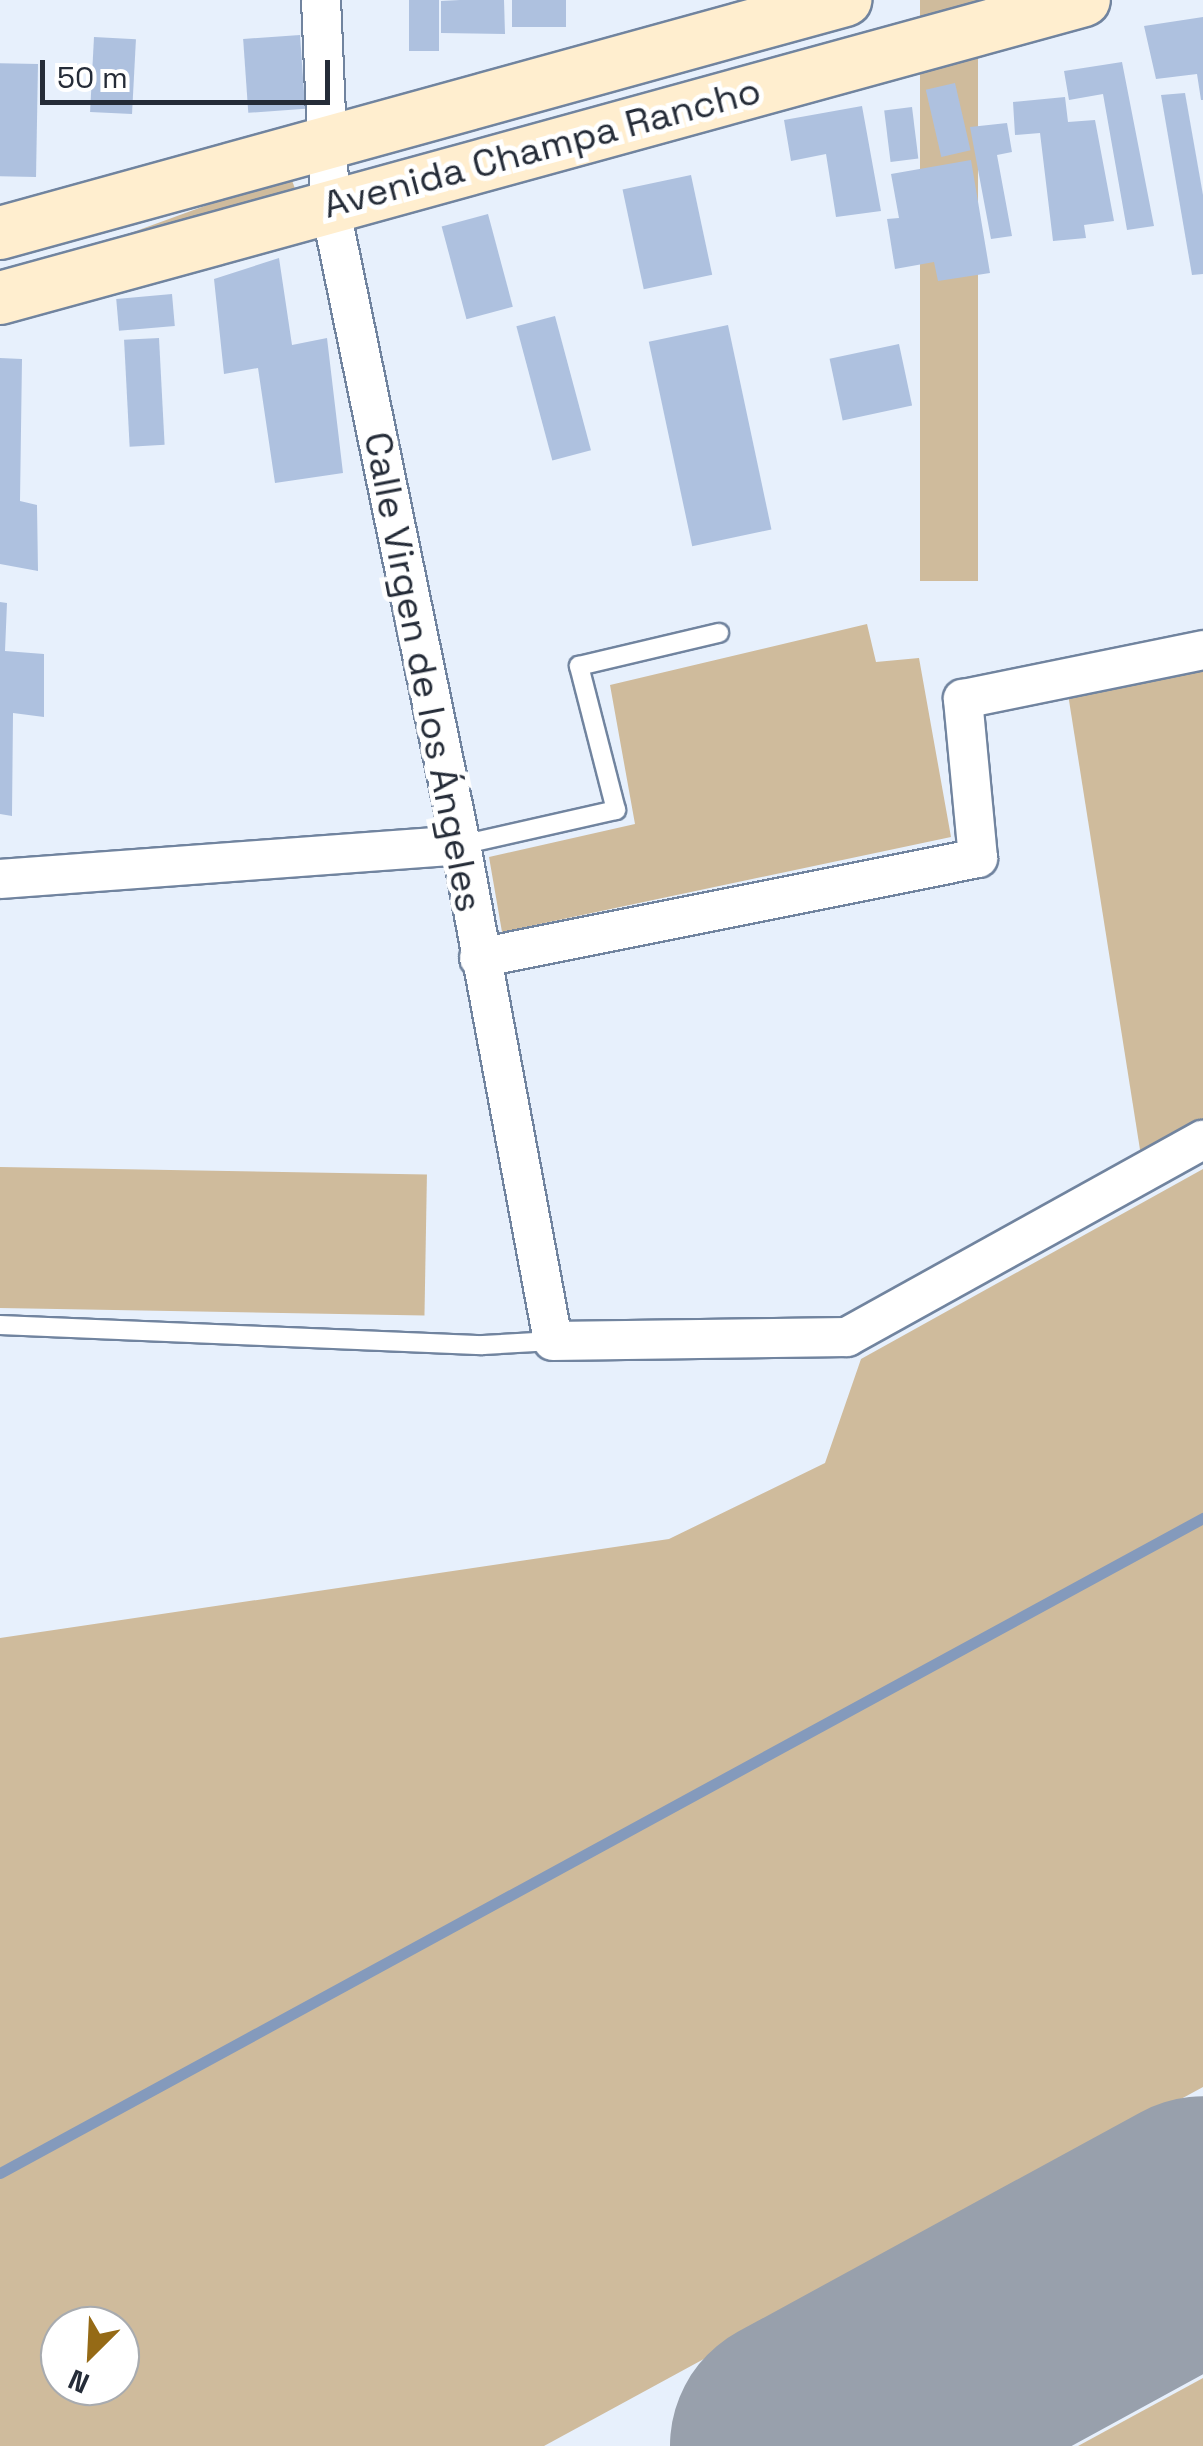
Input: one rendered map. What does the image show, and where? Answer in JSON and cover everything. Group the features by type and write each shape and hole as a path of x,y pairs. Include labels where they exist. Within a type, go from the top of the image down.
{"main road":[{"name":"Avenida Champa Rancho","path":"0,233 324,140 845,0"},
{"name":"Avenida Champa Rancho","path":"0,298 1084,0"}],"street":[{"name":"Calle Virgen de los Ángeles","path":"321,0 324,140 330,206 461,845 553,1341"},
{"path":"479,958 978,858 963,699 1203,650"},
{"path":"0,880 461,845"},
{"path":"553,1341 847,1337 1203,1140"}],"lane":[{"path":"461,845 616,810 580,666 719,633"},
{"path":"0,1325 483,1345 553,1341"}],"shaded area":[{"path":"920,0 978,0 978,581 920,581"},
{"path":"290,175 295,189 12,292 7,278"},
{"path":"867,624 876,662 919,658 951,837 502,932 489,857 635,824 610,685"},
{"path":"1203,668 1203,1121 1141,1156 1068,694"},
{"path":"0,1167 427,1174 424,1315 0,1308"},
{"path":"1203,1169 1203,2087 544,2446 0,2446 0,1638 669,1539 825,1463 861,1359"},
{"path":"1203,2378 1203,2446 1078,2446"}],"building":[{"path":"409,0 439,0 439,51 409,51"},
{"path":"504,0 505,34 441,33 441,1"},
{"path":"512,0 566,0 566,27 512,27"},
{"path":"1203,17 1201,100 1197,74 1156,79 1144,26"},
{"path":"300,35 305,109 248,113 243,39"},
{"path":"94,37 136,39 132,114 90,112"},
{"path":"1122,62 1154,226 1127,230 1103,94 1069,100 1064,71"},
{"path":"0,63 38,64 36,177 0,176"},
{"path":"955,83 971,150 941,157 926,90"},
{"path":"1185,93 1203,195 1203,274 1192,275 1161,95"},
{"path":"1065,97 1068,122 1095,120 1114,221 1084,225 1086,238 1053,241 1040,133 1015,135 1013,102"},
{"path":"862,106 881,211 836,217 826,154 791,161 784,120"},
{"path":"912,107 918,159 891,162 884,110"},
{"path":"1007,123 1012,152 997,155 1012,236 991,239 970,127"},
{"path":"971,160 990,273 938,281 934,262 895,269 887,219 899,218 891,174"},
{"path":"691,175 712,275 644,289 623,190"},
{"path":"488,214 513,307 466,319 442,226"},
{"path":"279,258 292,345 327,338 343,473 275,483 258,368 224,374 214,279"},
{"path":"172,294 175,326 119,331 116,299"},
{"path":"555,316 591,450 552,461 516,326"},
{"path":"728,325 771,529 692,546 649,342"},
{"path":"159,338 165,445 130,447 124,340"},
{"path":"899,344 912,406 843,420 830,359"},
{"path":"0,358 22,359 20,501 37,505 38,571 0,564"},
{"path":"0,602 7,603 5,651 44,654 44,717 13,713 12,816 0,814"}],"waterway":[{"path":"0,2173 1203,1518"}],"runway":[{"path":"800,2446 1203,2226"}]}
